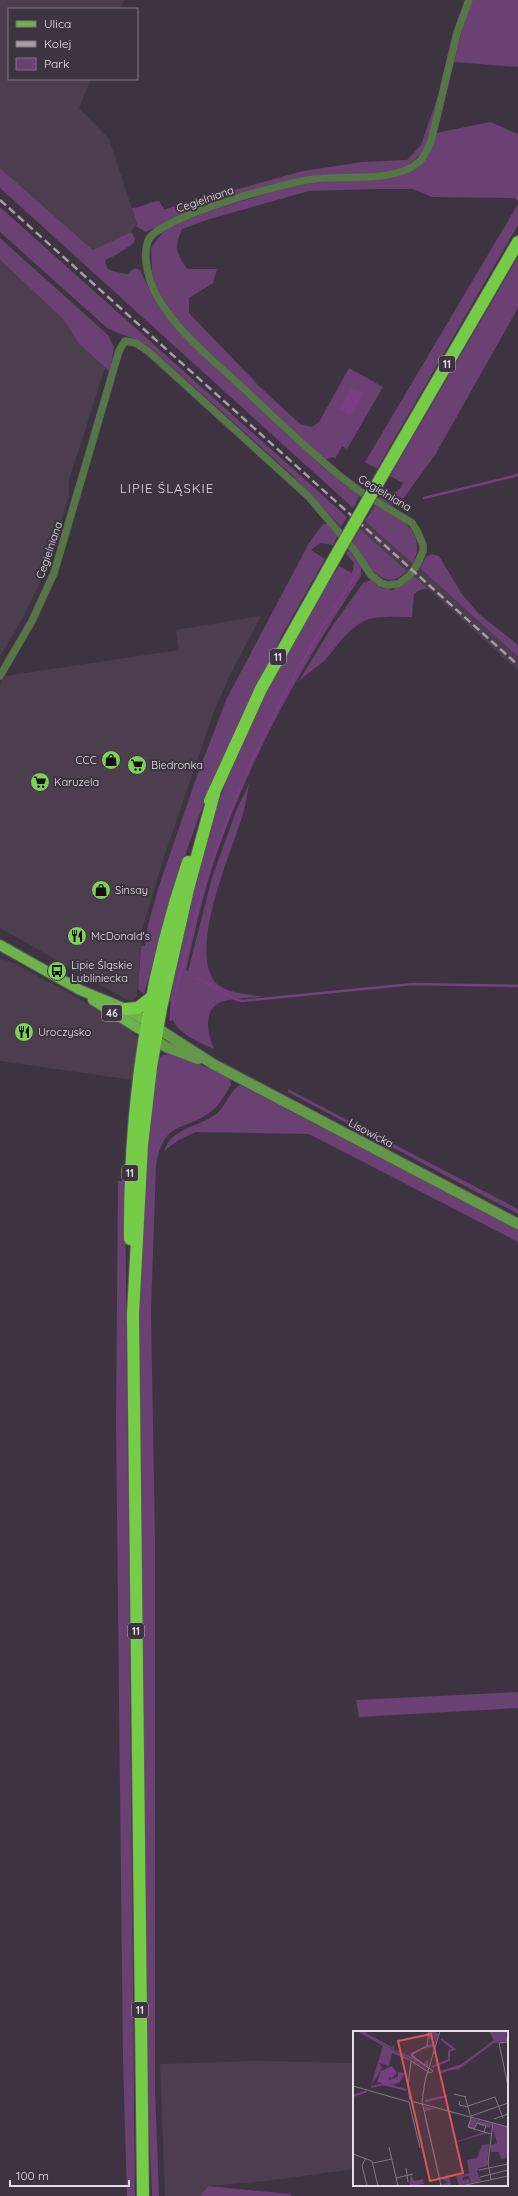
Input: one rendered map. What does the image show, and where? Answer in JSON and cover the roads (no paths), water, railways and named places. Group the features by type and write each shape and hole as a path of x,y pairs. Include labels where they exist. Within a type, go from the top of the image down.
{"highway":[{"name":"11","path":"143,2196 133,1314 142,1145 152,1030 152,997 173,908 199,828 261,689 338,552 518,242"},
{"name":"11","path":"152,1030 214,794"},
{"name":"46","path":"126,1009 138,1008 152,997"}],"main road":[{"name":"Lisowicka","path":"0,945 80,990 126,1009 152,1030 169,1049 213,1064 518,1224"},
{"name":"Lisowicka","path":"0,954 28,962"},
{"name":"Lisowicka","path":"80,990 111,1012 152,1030"}],"street":[{"name":"Cegielniana","path":"0,676 32,621 54,573 119,351 125,341 136,343 148,351 308,496 356,552 376,580 387,585 398,584 409,576 417,565 422,545 417,531 412,523 405,517 361,492 341,478 212,359 184,331 156,295 150,278 147,246 151,235 167,225 206,208 298,182 322,178 402,172 418,163 425,155 431,140 457,33 469,0"}],"waterway":[{"path":"424,498 518,475"},
{"path":"171,1020 171,1011 208,874 238,794 273,717 293,679 314,642 360,569"},
{"path":"197,978 237,1000 242,1001 413,984 518,986"}],"railway":[{"path":"0,200 518,665"}],"place":[{"name":"CCC","path":"111,760"},
{"name":"Biedronka","path":"137,765"},
{"name":"Karuzela","path":"40,782"},
{"name":"Sinsay","path":"101,890"},
{"name":"McDonald's","path":"77,936"},
{"name":"Lipie Śląskie Lubliniecka","path":"57,971"},
{"name":"Uroczysko","path":"24,1032"}],"district":[{"name":"LIPIE ŚLĄSKIE","path":"167,488"}]}
